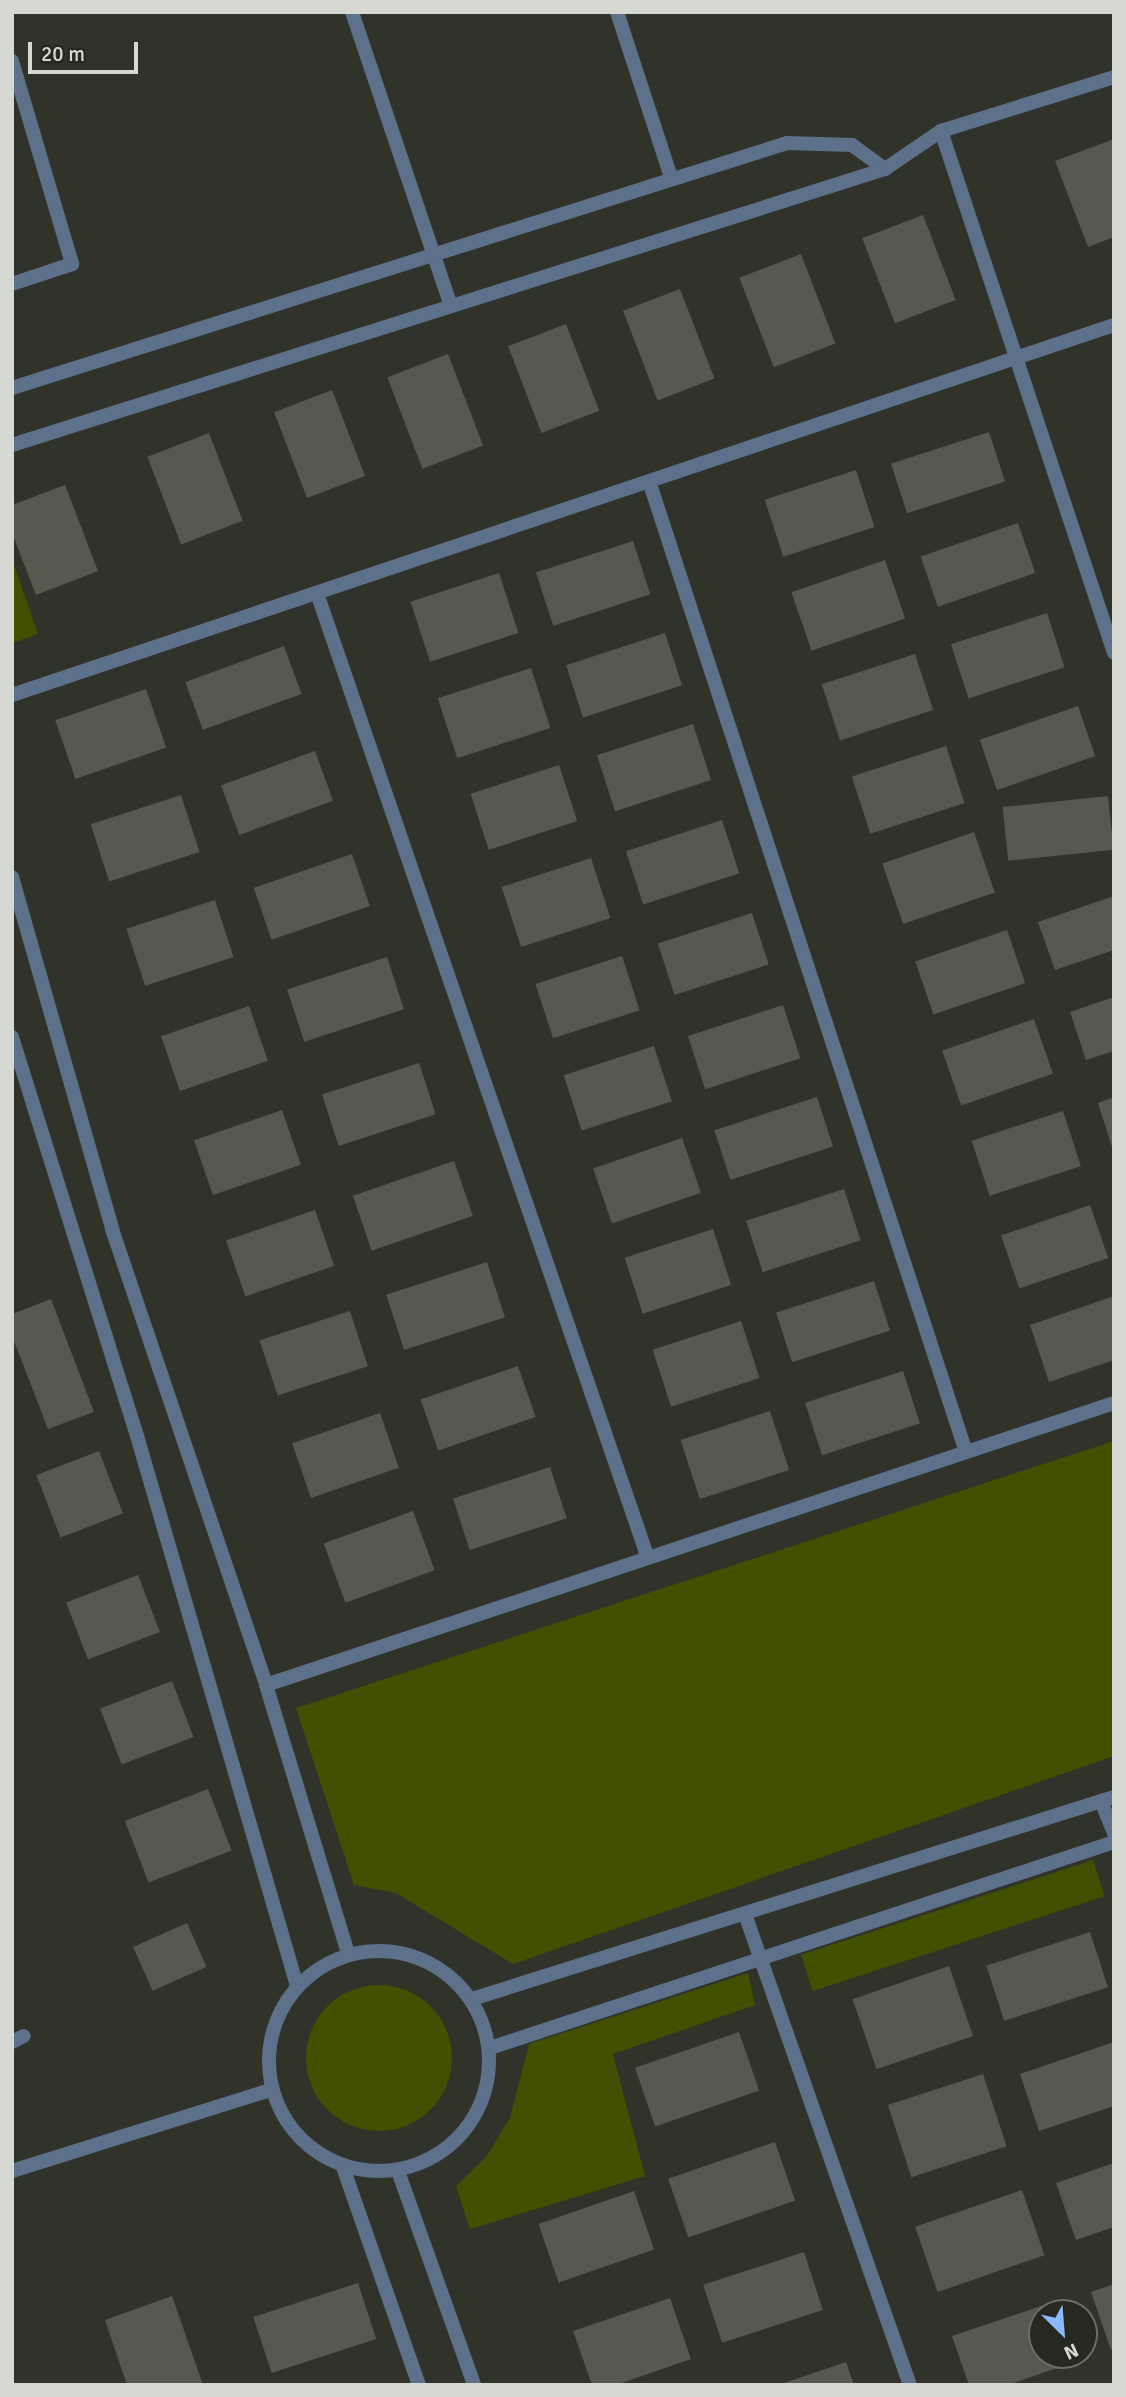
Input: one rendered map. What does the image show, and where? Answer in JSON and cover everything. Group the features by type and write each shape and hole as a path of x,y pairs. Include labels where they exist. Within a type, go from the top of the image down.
{"street":[{"path":"352,12 451,306"},
{"path":"617,12 671,177"},
{"path":"12,61 72,264 12,284"},
{"path":"12,445 885,169 941,131 1114,77"},
{"path":"941,131 1114,653"},
{"path":"12,388 671,177 787,144 822,141 852,145 885,169"},
{"path":"12,695 318,596 1114,325"},
{"path":"650,484 966,1452"},
{"path":"318,596 648,1558"},
{"path":"12,877 121,1255 265,1685 348,1954"},
{"path":"12,1037 135,1429 297,1986"},
{"path":"265,1685 1114,1403"},
{"path":"472,1999 746,1917 1107,1799 1114,1833"},
{"path":"490,2048 761,1956 1114,1842"},
{"path":"746,1917 909,2385"},
{"path":"348,1954 406,1955 439,1967 472,1999 490,2048 482,2103 449,2148 398,2171 343,2166 311,2150 286,2123 271,2090 268,2054 277,2018 297,1986 348,1954"},
{"path":"12,2171 271,2090"},
{"path":"343,2166 419,2385"},
{"path":"398,2171 474,2385"}],"green space":[{"path":"12,559 38,634 12,643"},
{"path":"1114,1441 1114,1756 513,1964 396,1893 354,1885 296,1708"},
{"path":"1093,1860 1105,1896 813,1991 801,1955"},
{"path":"748,1973 755,2005 613,2054 645,2176 470,2229 456,2186 486,2157 510,2118 529,2044"},
{"path":"379,1985 407,1990 431,2006 447,2030 452,2058 447,2086 431,2110 407,2126 379,2131 351,2126 327,2110 311,2086 306,2058 311,2030 327,2006 351,1990"}],"building":[{"path":"1114,139 1114,237 1088,247 1055,161"},
{"path":"923,215 956,300 895,323 862,238"},
{"path":"801,254 835,344 774,367 739,278"},
{"path":"680,289 714,379 657,400 623,311"},
{"path":"566,324 599,411 541,433 508,346"},
{"path":"448,354 483,445 422,469 387,377"},
{"path":"332,390 365,476 307,498 274,412"},
{"path":"989,432 1005,481 907,513 891,464"},
{"path":"209,433 243,521 181,544 147,457"},
{"path":"856,470 875,527 783,557 765,500"},
{"path":"65,485 98,571 36,595 12,533 12,505"},
{"path":"1018,523 1035,573 938,607 921,557"},
{"path":"633,541 650,594 553,626 536,573"},
{"path":"885,560 905,619 812,651 791,592"},
{"path":"499,573 518,633 430,662 411,602"},
{"path":"1047,613 1065,667 969,698 951,644"},
{"path":"665,633 682,685 583,717 566,665"},
{"path":"284,646 301,694 203,730 185,682"},
{"path":"915,654 933,710 840,740 822,684"},
{"path":"531,668 550,728 457,758 438,698"},
{"path":"146,689 166,748 75,779 55,720"},
{"path":"1078,706 1095,756 997,790 980,740"},
{"path":"693,724 711,780 615,811 597,755"},
{"path":"946,746 965,803 870,834 852,777"},
{"path":"315,751 333,801 239,835 221,785"},
{"path":"559,765 577,821 489,850 471,794"},
{"path":"181,795 200,852 109,881 91,824"},
{"path":"1108,796 1114,850 1008,861 1003,807"},
{"path":"722,820 739,873 643,904 626,851"},
{"path":"974,832 995,893 903,924 882,864"},
{"path":"352,854 370,906 272,940 254,888"},
{"path":"591,858 610,918 521,947 502,887"},
{"path":"1114,896 1114,950 1055,970 1038,922"},
{"path":"215,900 234,957 145,986 127,929"},
{"path":"752,913 769,964 675,995 658,944"},
{"path":"1007,930 1025,983 934,1015 915,962"},
{"path":"622,956 640,1010 553,1038 535,984"},
{"path":"387,957 404,1009 304,1042 287,989"},
{"path":"1114,997 1114,1051 1086,1060 1070,1012"},
{"path":"783,1005 800,1058 705,1089 688,1036"},
{"path":"249,1006 268,1061 180,1091 161,1036"},
{"path":"1034,1019 1053,1074 961,1105 942,1051"},
{"path":"654,1046 672,1101 582,1131 564,1075"},
{"path":"419,1063 436,1114 339,1146 322,1095"},
{"path":"817,1097 833,1146 730,1180 714,1130"},
{"path":"1114,1097 1114,1150 1113,1150 1098,1103"},
{"path":"282,1110 301,1165 213,1195 194,1140"},
{"path":"1063,1111 1081,1166 990,1196 972,1141"},
{"path":"682,1138 701,1193 612,1223 593,1169"},
{"path":"454,1161 473,1216 372,1251 353,1196"},
{"path":"844,1189 861,1240 763,1272 746,1221"},
{"path":"1090,1205 1108,1258 1019,1289 1001,1236"},
{"path":"315,1210 334,1266 245,1296 226,1241"},
{"path":"713,1229 731,1285 643,1314 625,1258"},
{"path":"487,1262 505,1317 404,1350 386,1295"},
{"path":"874,1281 890,1330 792,1362 776,1313"},
{"path":"1114,1296 1114,1360 1049,1382 1030,1325"},
{"path":"51,1299 94,1412 48,1429 12,1336 12,1314"},
{"path":"350,1311 368,1366 278,1396 260,1340"},
{"path":"741,1321 760,1378 671,1407 653,1350"},
{"path":"518,1366 536,1417 438,1451 421,1400"},
{"path":"903,1371 920,1423 822,1455 805,1403"},
{"path":"770,1411 789,1470 700,1499 681,1440"},
{"path":"380,1413 399,1468 311,1498 292,1443"},
{"path":"99,1451 123,1514 60,1538 36,1475"},
{"path":"550,1467 567,1518 470,1550 453,1499"},
{"path":"413,1511 435,1570 345,1603 324,1543"},
{"path":"138,1575 160,1632 88,1660 66,1603"},
{"path":"172,1681 194,1737 122,1765 100,1709"},
{"path":"208,1789 232,1851 149,1883 125,1821"},
{"path":"187,1923 207,1967 153,1991 133,1947"},
{"path":"1090,1932 1108,1987 1004,2021 986,1966"},
{"path":"949,1966 973,2036 877,2069 853,1999"},
{"path":"739,2032 759,2091 655,2126 635,2068"},
{"path":"1114,2042 1114,2106 1039,2131 1020,2074"},
{"path":"983,2074 1006,2146 911,2177 888,2105"},
{"path":"775,2142 795,2201 688,2237 668,2179"},
{"path":"1114,2163 1114,2227 1076,2240 1056,2183"},
{"path":"1022,2190 1044,2255 938,2292 915,2227"},
{"path":"634,2191 654,2250 559,2283 539,2224"},
{"path":"804,2252 823,2310 722,2343 703,2285"},
{"path":"358,2283 376,2339 272,2373 253,2317"},
{"path":"1114,2284 1114,2349 1111,2350 1098,2312 1098,2299 1093,2299 1091,2292"},
{"path":"172,2296 203,2385 127,2385 105,2320"},
{"path":"670,2298 691,2359 616,2385 592,2385 573,2331"},
{"path":"1028,2310 1028,2369 1054,2369 1008,2385 969,2385 952,2336"},
{"path":"846,2362 854,2385 781,2385 781,2384"}]}
